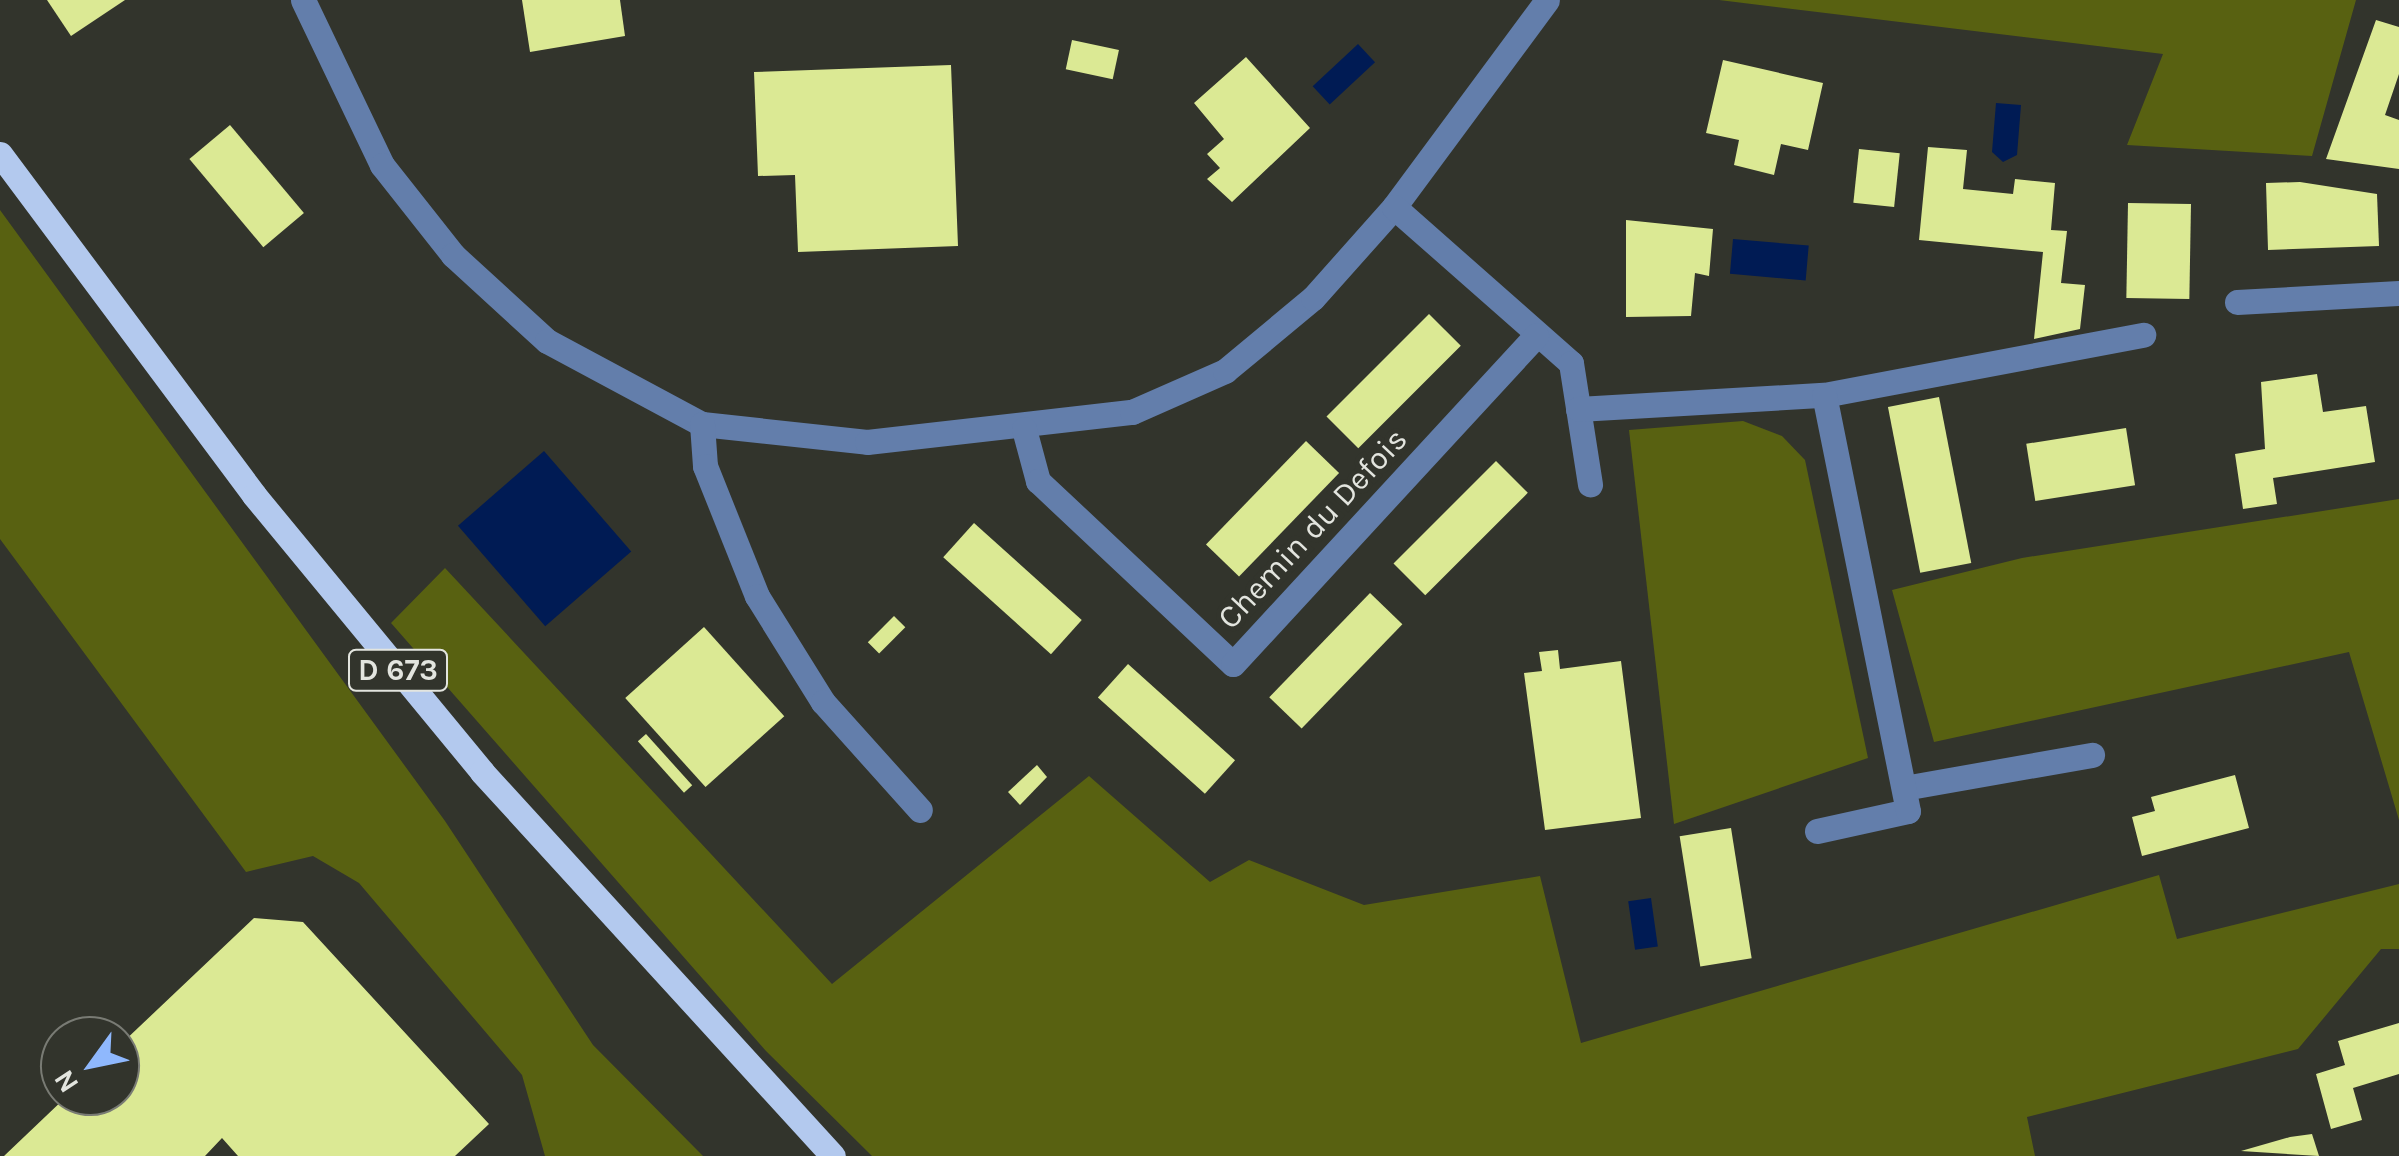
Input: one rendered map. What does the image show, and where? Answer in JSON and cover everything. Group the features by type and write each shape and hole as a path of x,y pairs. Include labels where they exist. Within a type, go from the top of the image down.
{"main road":[{"name":"D 673","path":"0,154 254,495 482,772 834,1156"}],"street":[{"path":"303,0 382,164 453,255 547,341 702,424 867,442 1024,429 1132,412 1225,371 1313,298 1394,207 1547,0"},
{"path":"1394,207 1536,336 1572,363 1590,484"},
{"path":"2237,302 2399,293"},
{"name":"Chemin du Defois","path":"1024,429 1038,480 1233,664 1536,336"},
{"path":"1578,409 1824,395 2143,336"},
{"path":"1817,831 1908,811 1824,395"},
{"path":"702,424 705,466 757,596 823,702 920,810"},
{"path":"1904,788 2092,755"}],"green space":[{"path":"1719,0 2356,0 2312,156 2127,145 2163,54"},
{"path":"0,210 445,821 593,1045 703,1156 545,1156 522,1075 359,883 313,856 246,872 0,539"},
{"path":"1743,421 1782,436 1805,460 1868,758 1674,824 1629,430"},
{"path":"2399,499 2399,820 2349,652 1934,742 1892,590 2022,558"},
{"path":"445,568 832,984 1089,776 1210,882 1249,860 1364,905 1540,876 1581,1043 2159,875 2177,939 2399,884 2399,949 2381,949 2298,1049 2027,1117 2035,1156 872,1156 766,1051 391,623"}],"water":[{"path":"1358,44 1375,62 1330,105 1313,86"},
{"path":"1996,103 2021,105 2017,155 2003,162 1992,152"},
{"path":"1733,239 1809,246 1806,280 1730,274"},
{"path":"544,451 631,551 545,626 458,526"},
{"path":"1651,898 1658,947 1635,950 1628,901"}],"building":[{"path":"47,0 125,0 71,36"},
{"path":"522,0 620,0 625,36 530,52"},
{"path":"2376,20 2399,27 2399,74 2385,115 2399,120 2399,169 2326,159"},
{"path":"1072,40 1119,50 1113,79 1066,69"},
{"path":"1246,57 1310,128 1232,202 1207,179 1220,168 1207,154 1224,139 1194,103"},
{"path":"1723,60 1823,83 1808,150 1781,144 1774,175 1734,165 1739,140 1706,133"},
{"path":"951,65 958,246 798,252 795,175 758,176 754,72"},
{"path":"230,125 304,213 263,247 189,159"},
{"path":"1928,147 1967,150 1963,189 2013,194 2015,179 2055,183 2051,230 2067,231 2061,283 2085,285 2080,329 2034,339 2043,252 1919,240"},
{"path":"1859,149 1900,153 1894,207 1853,203"},
{"path":"2300,182 2377,194 2379,246 2268,250 2266,183"},
{"path":"2128,203 2191,204 2189,299 2126,298"},
{"path":"1626,220 1713,229 1709,276 1695,273 1691,316 1626,317"},
{"path":"1429,314 1461,346 1358,448 1326,417"},
{"path":"2317,374 2323,412 2366,406 2375,462 2273,478 2277,504 2243,509 2235,454 2265,449 2261,382"},
{"path":"1939,397 1971,563 1920,573 1888,407"},
{"path":"2126,428 2135,485 2035,501 2026,444"},
{"path":"1306,441 1339,473 1239,577 1206,545"},
{"path":"1496,461 1528,493 1425,595 1393,564"},
{"path":"974,523 1082,620 1051,654 943,557"},
{"path":"1370,593 1402,624 1302,729 1269,697"},
{"path":"894,616 905,627 879,653 868,642"},
{"path":"704,627 784,716 706,787 625,698"},
{"path":"1558,650 1560,669 1621,661 1641,818 1545,830 1524,673 1542,671 1539,652"},
{"path":"1128,664 1235,760 1205,794 1098,697"},
{"path":"646,734 692,785 684,793 638,741"},
{"path":"1037,765 1047,777 1020,805 1008,792"},
{"path":"2235,775 2249,828 2142,856 2132,817 2155,811 2151,797"},
{"path":"1731,828 1752,958 1700,967 1680,836"},
{"path":"254,918 303,922 489,1124 455,1156 238,1156 222,1138 205,1156 4,1156 46,1116 140,1116 140,1026"},
{"path":"2399,1023 2399,1074 2353,1088 2362,1120 2331,1129 2316,1074 2345,1065 2338,1041"},
{"path":"2312,1134 2319,1156 2241,1151 2290,1137"}]}
